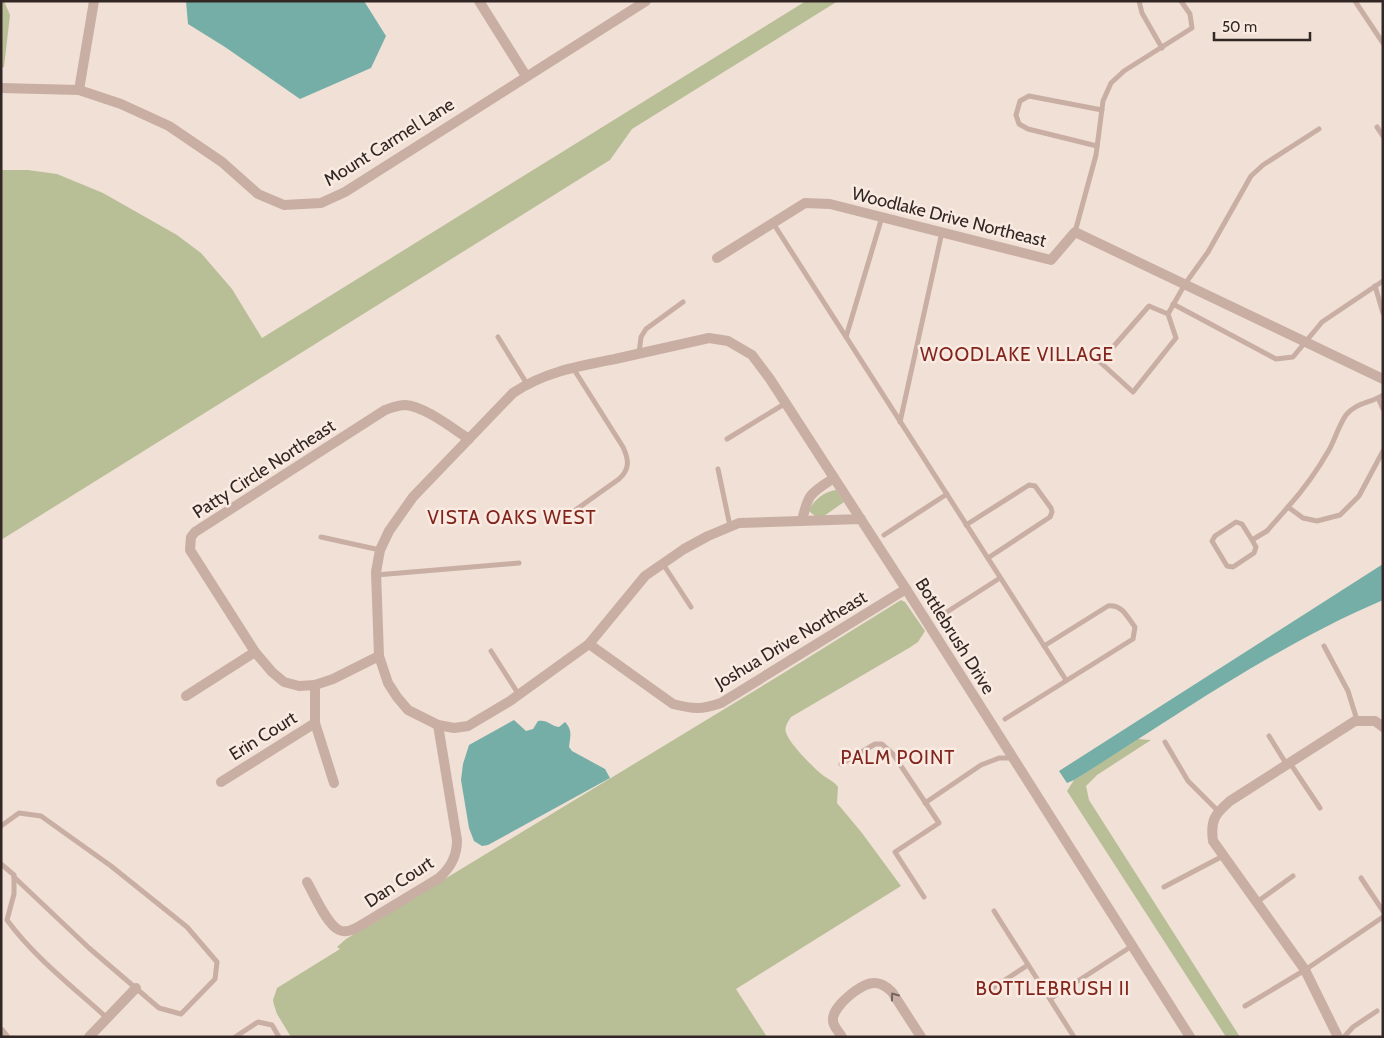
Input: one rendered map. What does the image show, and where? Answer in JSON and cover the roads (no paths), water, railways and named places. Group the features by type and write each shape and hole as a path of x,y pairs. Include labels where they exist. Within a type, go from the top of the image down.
{"street":[{"path":"79,90 94,1"},
{"path":"479,1 526,76"},
{"name":"Mount Carmel Lane","path":"1,88 79,90 120,104 169,126 222,162 258,194 284,205 321,203 345,192 646,1"},
{"name":"Woodlake Drive Northeast","path":"717,258 805,203 830,204 1051,260 1075,232"},
{"path":"1075,232 1383,379"},
{"name":"Bottlebrush Drive","path":"861,519 739,523 684,550 645,576 589,644 519,695 468,726 454,728 438,724 408,710 388,683 379,656 376,575 380,550 389,530 413,497 514,394 527,384 543,376 573,368 709,338 728,341 752,355 786,403 834,478 861,519 906,589 1190,1037"},
{"name":"Patty Circle Northeast","path":"379,656 333,679 315,685 299,686 284,682 272,672 255,652 190,550 191,537 195,532 385,410 404,405 422,410 469,439"},
{"path":"802,521 806,501 814,492 834,478"},
{"name":"Joshua Drive Northeast","path":"589,644 673,704 688,708 705,708 721,703 906,589"},
{"path":"186,696 255,652"},
{"name":"Erin Court","path":"221,782 315,723 315,685"},
{"path":"1338,1037 1305,970 1213,841 1211,826 1218,811 1230,801 1357,721 1375,721 1383,727"},
{"path":"315,723 334,783"},
{"name":"Dan Court","path":"307,882 332,926 344,931 358,927 446,872 454,858 457,840 438,724"},
{"path":"842,1037 833,1024 832,1018 836,1010 842,1001 866,985 875,983 892,992 921,1037"},
{"path":"89,1037 136,988"},
{"path":"1,1032 4,1037"}],"lane":[{"path":"1139,1 1142,13 1162,48"},
{"path":"1075,232 1097,146 1103,101 1111,83 1124,71 1192,28 1190,14 1181,1"},
{"path":"1355,1 1383,43"},
{"path":"1097,146 1028,129 1019,124 1016,115 1020,101 1029,96 1102,110"},
{"path":"1377,127 1383,136"},
{"path":"1168,314 1149,306 1100,362 1134,392 1176,338 1168,314 1185,284 1208,252 1245,184 1263,165 1319,129"},
{"path":"846,337 882,217"},
{"path":"773,223 1066,680"},
{"path":"900,422 942,232"},
{"path":"1173,304 1276,359 1293,357 1322,322 1383,281"},
{"path":"1375,286 1383,313"},
{"path":"638,353 641,337 646,329 683,302"},
{"path":"498,337 527,384"},
{"path":"573,368 628,457 628,466 619,479 574,511"},
{"path":"1252,540 1267,531 1314,476 1346,414 1360,404 1380,396 1383,409"},
{"path":"727,439 786,403"},
{"path":"1288,507 1303,518 1317,521 1340,514 1359,496 1383,451"},
{"path":"718,469 730,526"},
{"path":"966,525 1029,485 1035,486 1051,508 1050,517 988,558"},
{"path":"884,535 947,494"},
{"path":"1236,522 1242,524 1252,540 1256,547 1254,553 1233,567 1227,566 1212,541 1215,536 1236,522"},
{"path":"321,537 380,550"},
{"path":"376,575 519,563"},
{"path":"664,564 691,607"},
{"path":"940,617 1000,578"},
{"path":"1005,720 1133,639 1135,627 1121,607 1108,606 1044,646"},
{"path":"1324,646 1348,691 1357,721"},
{"path":"491,651 519,695"},
{"path":"1269,736 1320,808"},
{"path":"1165,742 1188,782 1218,811"},
{"path":"841,764 875,744 882,744 892,754 939,823 895,852 924,897"},
{"path":"925,803 981,765 999,758 1013,758"},
{"path":"1,826 19,812 41,816 111,866 187,927 217,962 215,979 182,1014 159,1008 89,948 1,864"},
{"path":"1164,887 1224,855"},
{"path":"1257,902 1293,876"},
{"path":"14,877 14,894 7,920 29,946 107,1018"},
{"path":"1361,878 1383,911"},
{"path":"994,911 1074,1037"},
{"path":"1246,1006 1305,970 1383,917"},
{"path":"1050,999 1132,946"},
{"path":"988,991 1028,965"},
{"path":"1344,1037 1353,1027 1377,1011"},
{"path":"235,1037 258,1022 272,1025 279,1037"}],"water":[{"path":"186,1 364,1 386,36 371,68 300,99 188,24"},
{"path":"1383,564 1383,600 1306,637 1269,658 1074,780 1067,783 1059,771"},
{"path":"514,720 526,731 533,729 538,721 544,721 559,727 565,722 570,731 569,747 572,751 605,769 610,778 488,845 482,846 474,841 469,828 461,780 463,764 469,745"}],"district":[{"name":"WOODLAKE VILLAGE","path":"1017,354"},
{"name":"VISTA OAKS WEST","path":"512,517"},
{"name":"PALM POINT","path":"898,757"},
{"name":"BOTTLEBRUSH II","path":"1053,988"}]}
